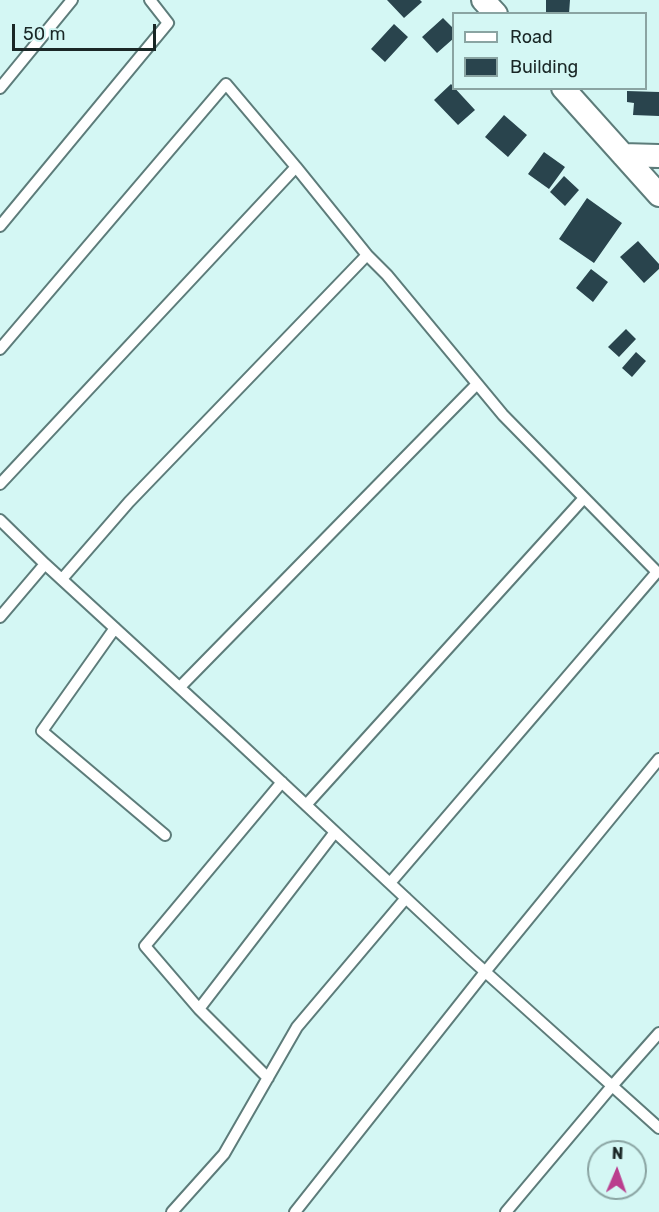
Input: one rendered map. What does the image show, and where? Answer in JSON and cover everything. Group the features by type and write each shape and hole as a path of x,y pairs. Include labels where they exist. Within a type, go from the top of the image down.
{"street":[{"path":"483,0 494,12"},
{"path":"565,90 659,195"},
{"path":"623,155 659,156"}],"lane":[{"path":"0,88 72,0"},
{"path":"0,226 168,23 150,0"},
{"path":"0,349 226,84 503,415 657,572 390,884"},
{"path":"0,484 296,167"},
{"path":"62,579 129,502 368,255"},
{"path":"180,687 477,384"},
{"path":"306,805 584,498"},
{"path":"0,520 485,972 659,1128"},
{"path":"0,617 45,564"},
{"path":"115,628 42,731 165,834"},
{"path":"295,1212 485,972 659,759"},
{"path":"268,1078 199,1009 145,946 282,782"},
{"path":"199,1009 335,831"},
{"path":"172,1212 224,1154 297,1028 406,898"},
{"path":"506,1212 659,1033"}],"building":[{"path":"387,0 420,0 422,2 404,18"},
{"path":"546,0 570,0 569,12 546,12"},
{"path":"443,18 452,27 452,40 437,53 422,37"},
{"path":"394,24 408,37 385,62 371,49"},
{"path":"451,84 452,90 457,90 475,110 458,125 434,100"},
{"path":"627,91 659,92 659,116 633,115 634,103 627,102"},
{"path":"504,115 527,135 508,157 485,137"},
{"path":"544,152 565,167 549,189 528,174"},
{"path":"564,176 579,190 565,206 550,192"},
{"path":"587,198 622,223 594,263 559,239"},
{"path":"638,241 659,264 659,269 644,283 620,257"},
{"path":"591,269 608,282 593,302 576,288"},
{"path":"626,329 636,339 619,357 608,347"},
{"path":"636,352 646,361 632,377 622,368"}]}
